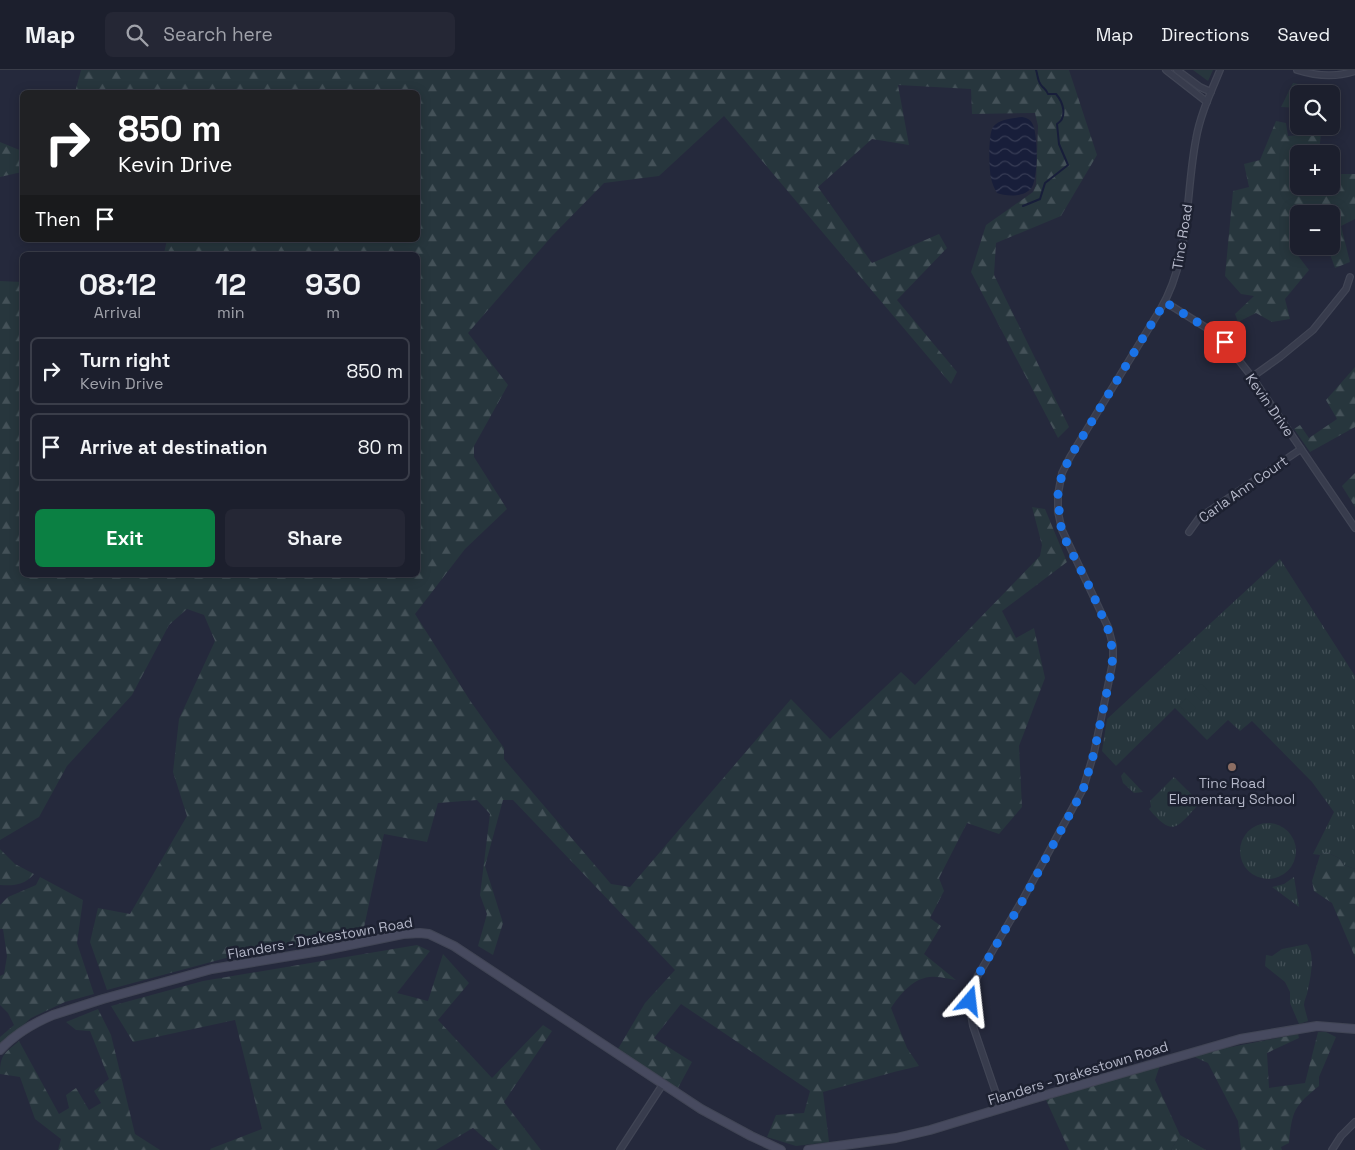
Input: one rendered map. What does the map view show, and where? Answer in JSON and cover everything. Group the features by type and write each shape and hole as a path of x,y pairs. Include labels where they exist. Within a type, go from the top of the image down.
{"street":[{"path":"1166,70 1207,102"},
{"path":"1177,70 1200,87 1211,92"},
{"name":"Tinc Road","path":"1001,1108 972,1020 969,1004 970,994 977,977 1020,906 1083,790 1094,753 1113,661 1113,646 1108,627 1060,526 1058,507 1059,484 1070,457 1165,302 1175,278 1180,259 1195,140 1199,123 1220,70"},
{"path":"1297,70 1325,76 1355,72"},
{"path":"1252,377 1309,334 1339,298 1346,288 1350,277"},
{"name":"Kevin Drive","path":"1165,302 1210,330 1225,342 1252,377 1355,528"},
{"name":"Carla Ann Court","path":"1190,532 1199,518 1301,449"},
{"name":"Flanders - Drakestown Road","path":"0,1050 20,1033 53,1014 180,977 404,934 420,933 436,936 454,946 663,1084 731,1126 781,1150"},
{"name":"Flanders - Drakestown Road","path":"808,1150 896,1138 957,1123 1001,1108 1240,1039 1317,1026 1355,1029"},
{"path":"620,1150 663,1084"},
{"path":"1332,1150 1341,1136 1355,1122"}],"green space":[{"path":"81,70 1069,70 1097,155 1061,216 996,243 994,275 1069,427 1058,438 971,272 986,225 1033,192 1036,185 1038,126 1035,113 972,114 971,89 898,85 909,145 872,139 818,187 872,263 939,234 947,248 897,300 957,372 951,384 724,116 659,176 604,183 552,236 468,333 508,385 474,446 474,457 507,509 465,549 415,614 471,702 504,748 504,759 611,884 630,887 791,699 830,739 901,672 915,685 1040,556 1042,545 1032,507 1045,509 1067,562 1002,611 1016,638 1034,628 1045,678 1019,746 1022,807 999,834 967,823 939,878 944,891 930,918 941,926 924,954 956,980 936,977 922,979 904,991 891,1008 907,1048 919,1066 823,1092 829,1142 796,1146 767,1137 776,1115 804,1113 810,1091 681,1004 654,1038 692,1062 678,1088 618,1049 645,1003 675,970 513,800 503,800 485,866 503,923 493,955 478,946 487,914 480,895 490,814 477,800 438,803 427,842 384,834 363,932 341,940 226,958 107,990 90,942 98,908 130,914 187,816 173,772 179,719 215,641 204,615 187,609 169,625 132,695 67,766 39,817 0,840 0,281 20,282 20,577 420,577 420,252 164,252 167,242 420,242 420,90 76,90"},
{"path":"1193,70 1213,70 1208,81"},
{"path":"1290,89 1290,108 1281,107"},
{"path":"1276,121 1286,123 1288,136 1321,135 1320,145 1290,145 1290,195 1340,195 1340,174 1355,174 1355,219 1341,226 1350,262 1335,268 1330,255 1340,255 1340,205 1290,205 1290,255 1298,255 1309,270 1285,299 1290,319 1272,322 1256,313 1238,322 1235,314 1254,296 1241,294 1225,276 1233,191 1249,187 1244,164 1260,160"},
{"path":"0,142 20,150 20,172 0,177"},
{"path":"1355,367 1355,427 1310,452 1294,429 1300,425 1309,438 1337,419 1326,400"},
{"path":"1355,473 1355,507 1342,486"},
{"path":"1280,559 1355,676 1355,869 1344,865 1339,858 1326,852 1320,855 1313,854 1334,812 1312,782 1252,721 1240,731 1228,720 1207,740 1175,708 1116,766 1102,751 1107,719"},
{"path":"1201,684 1211,693 1202,702 1192,692"},
{"path":"1186,698 1196,708 1189,715 1179,706"},
{"path":"1124,772 1143,792 1134,793 1123,783 1121,776"},
{"path":"1174,777 1200,803 1180,823 1170,827 1157,818 1149,809 1151,807 1150,801"},
{"path":"1268,823 1279,825 1288,831 1294,840 1296,851 1294,862 1288,871 1279,877 1268,879 1257,877 1248,871 1242,862 1240,851 1242,840 1248,831 1257,825"},
{"path":"0,849 15,864 34,874 31,878 19,884 0,885"},
{"path":"1326,852 1339,858 1344,865 1355,869 1355,957 1332,903 1314,891 1312,881 1320,855"},
{"path":"40,877 83,900 77,943 94,994 65,1002 31,1018 0,1046 0,1037 14,1025 8,1013 0,1005 0,976 4,974 7,956 3,929 0,929 0,905 8,897 36,885"},
{"path":"1294,877 1299,907 1272,887 1284,884"},
{"path":"1307,944 1312,961 1310,982 1304,1004 1308,1021 1299,1024 1290,1003 1290,992 1285,982 1265,966 1266,955 1272,956 1282,949"},
{"path":"417,945 430,951 397,993 428,1001 443,954 469,983 438,1020 492,1078 543,1025 552,1031 504,1102 541,1150 498,1150 473,1128 436,1150 211,1150 262,1129 235,1020 133,1042 111,1006 203,981"},
{"path":"98,1009 111,1035 135,1134 160,1150 58,1150 61,1139 35,1119 20,1077 0,1074 4,1054 19,1041 59,1114 69,1108 66,1095 76,1088 89,1110 101,1103 94,1091 109,1079 90,1031 76,1030 66,1022"},
{"path":"1318,1032 1326,1032 1336,1037 1319,1077 1319,1086 1299,1104 1293,1116 1289,1143 1281,1147 1282,1150 1241,1150 1238,1121 1208,1063 1190,1055 1298,1034 1299,1038 1267,1053 1269,1088 1305,1083"},
{"path":"1160,1065 1155,1080 1180,1135 1171,1150 1069,1150 1046,1100"},
{"path":"1180,1135 1206,1150 1171,1150"}],"water":[{"path":"1022,117 1030,121 1035,130 1037,156 1034,182 1032,187 1025,193 1011,195 997,193 990,174 989,152 991,131 999,122"}],"waterway":[{"path":"1023,206 1040,199 1045,183 1068,165 1059,144 1057,124 1063,114 1061,101 1056,94 1048,94 1041,85 1036,70"}],"place":[{"name":"Tinc Road Elementary School","path":"1232,767"}],"route":[{"path":"970,1001 972,986 1023,900 1083,790 1094,753 1110,677 1113,656 1110,634 1091,590 1064,537 1060,523 1058,494 1062,474 1070,457 1165,302 1210,330 1225,342"}]}
